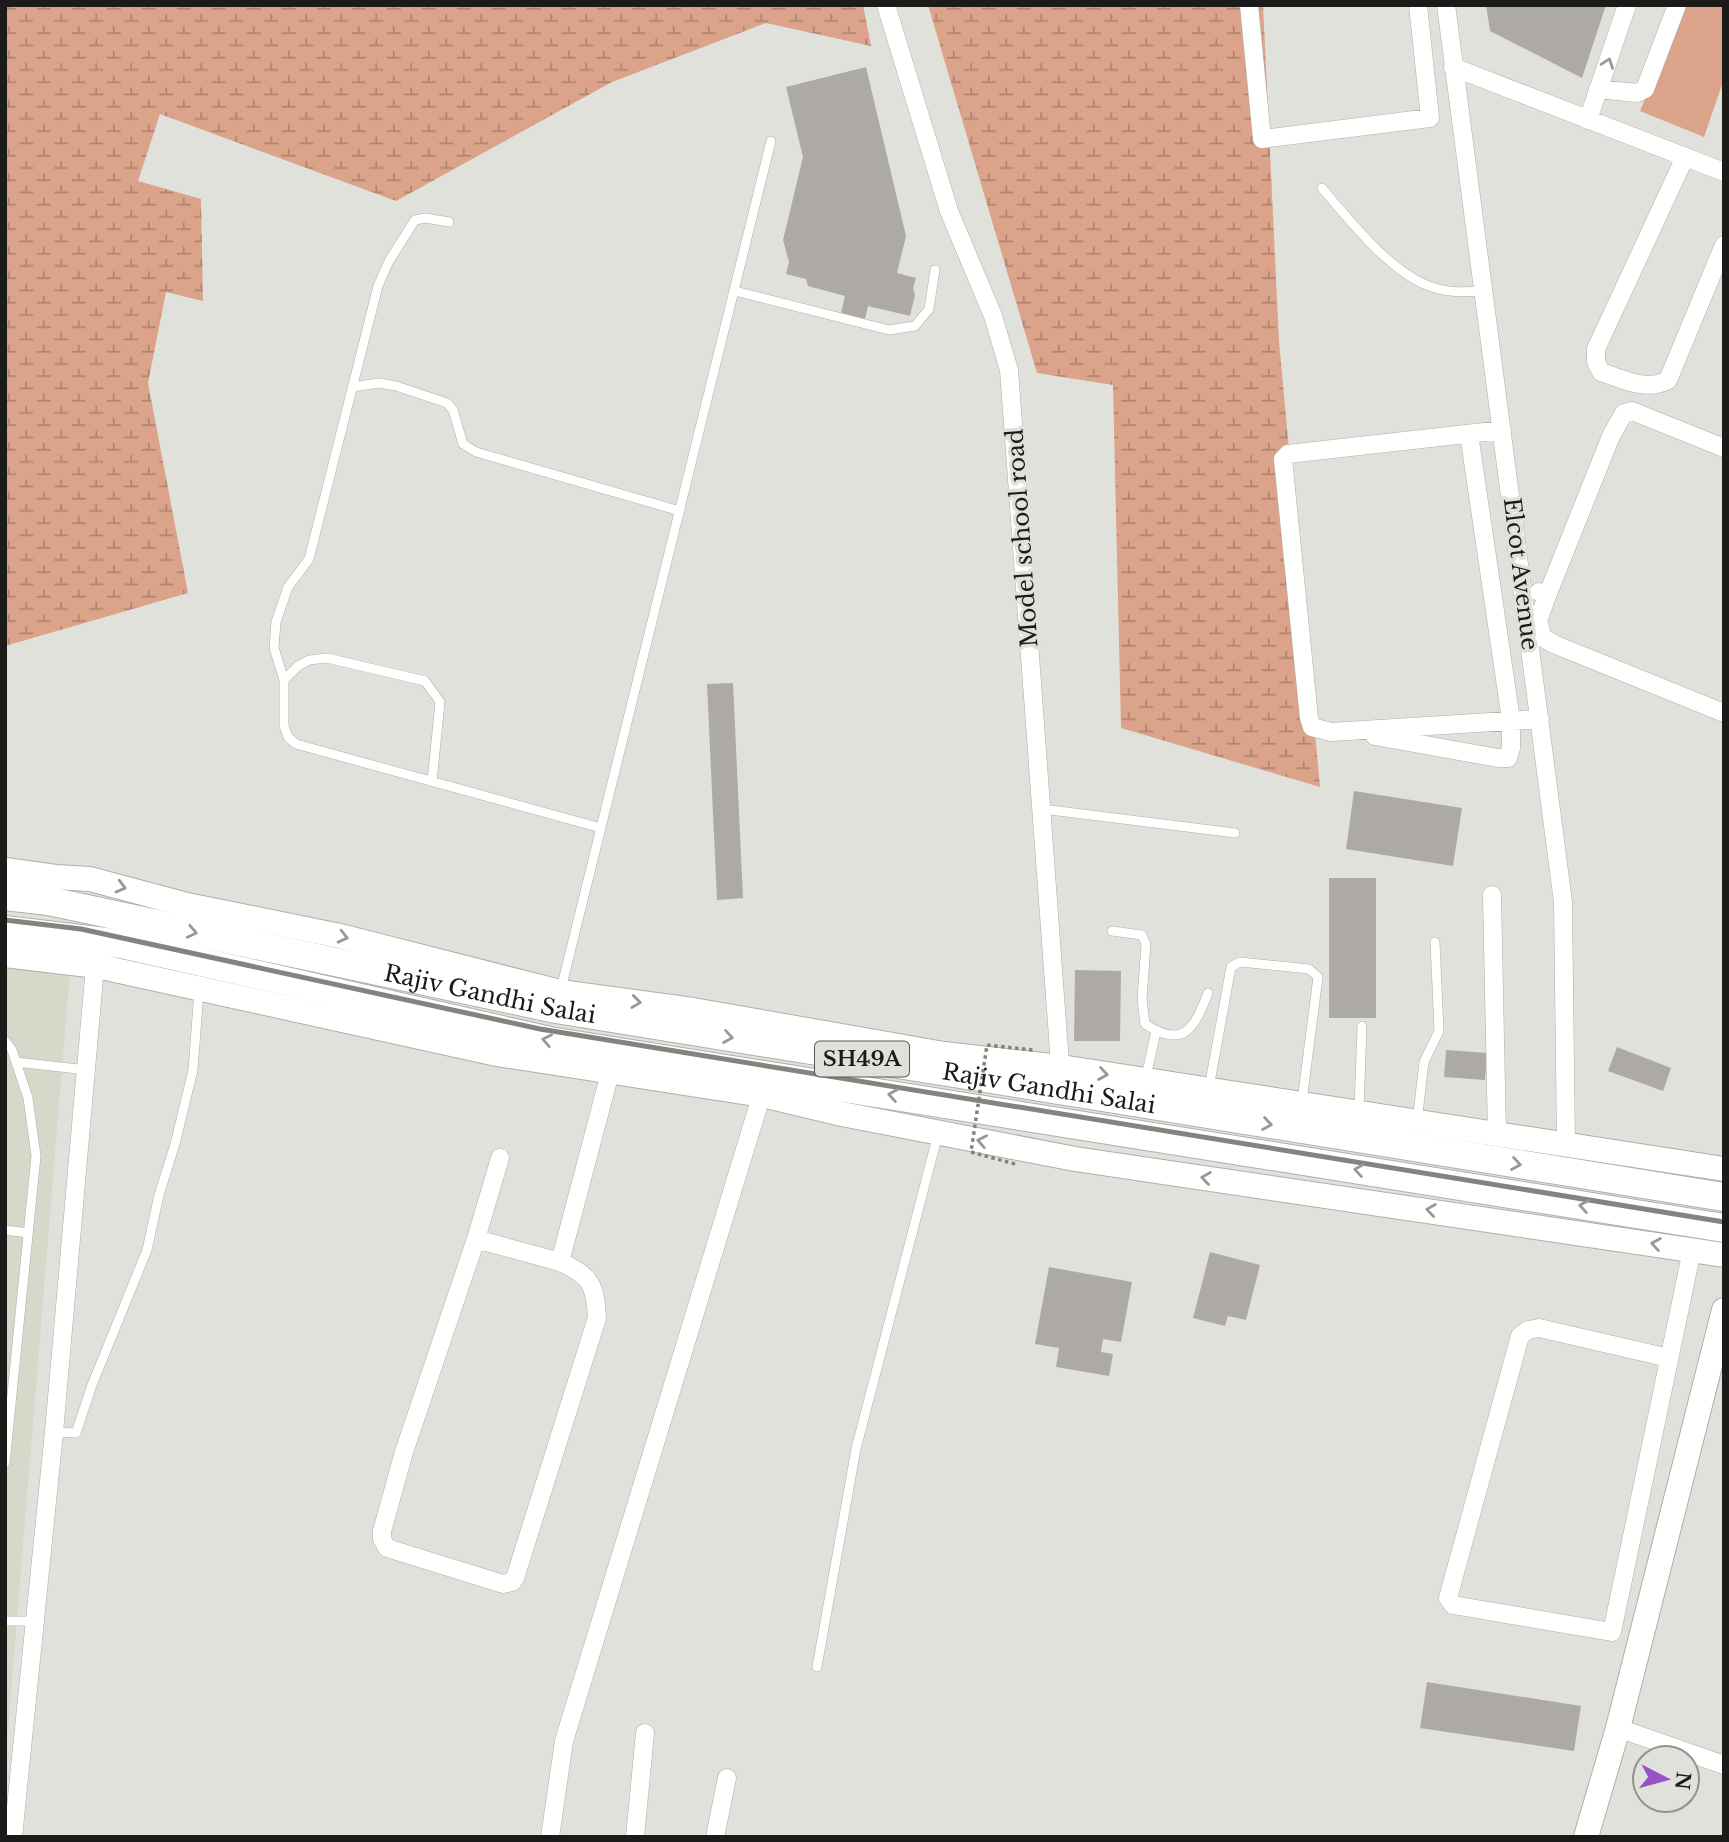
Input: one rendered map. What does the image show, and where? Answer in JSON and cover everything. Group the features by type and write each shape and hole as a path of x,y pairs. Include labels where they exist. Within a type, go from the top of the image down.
{"main road":[{"name":"Rajiv Gandhi Salai","path":"5,896 49,901 558,1000 1417,1136 1458,1155 1724,1197"},
{"name":"Rajiv Gandhi Salai","path":"5,930 96,953 158,952 550,1041 764,1085 1154,1154 1413,1178 1724,1228"},
{"path":"1413,1178 1419,1168 1417,1136"},
{"path":"1454,1185 1453,1173 1458,1155"}],"street":[{"name":"Model school road","path":"886,5 949,211 993,316 1009,370 1061,1079"},
{"path":"1249,5 1262,139 1430,118 1418,5"},
{"path":"1588,120 1628,5"},
{"path":"1598,89 1637,93 1645,89 1677,5"},
{"path":"1421,26 1447,14"},
{"name":"Elcot Avenue","path":"1447,14 1563,902 1566,1145"},
{"path":"1453,66 1724,172"},
{"path":"1685,157 1596,349 1596,362 1601,372 1648,386 1659,385 1668,380 1724,245"},
{"path":"1724,448 1632,411 1624,413 1611,436 1538,621 1543,638 1556,645 1724,713"},
{"path":"1502,430 1288,454 1283,459 1310,723 1312,727 1331,732 1540,719"},
{"path":"1349,731 1508,758 1511,748 1511,720 1469,434"},
{"path":"1523,585 1547,596"},
{"path":"5,870 90,879 187,905 340,936 558,1000"},
{"path":"90,879 92,910"},
{"path":"1492,895 1497,1135"},
{"path":"13,1837 54,1432 96,953"},
{"path":"5,955 96,953 200,989 497,1054 610,1073 764,1085 842,1114 1075,1159 1154,1154 1724,1255"},
{"path":"560,1262 610,1073"},
{"path":"1061,1079 1146,1080 1359,1115 1417,1136 1497,1135 1724,1170"},
{"path":"550,1837 564,1741 764,1085"},
{"path":"476,1239 560,1262 582,1272 590,1283 596,1300 597,1318 515,1578 508,1584 393,1551 387,1548 382,1539 404,1452 476,1239 500,1158"},
{"path":"1612,1632 1692,1250"},
{"path":"1586,1837 1618,1728 1724,1310"},
{"path":"1642,1635 1462,1608 1453,1605 1448,1598 1520,1336 1528,1330 1539,1328 1669,1358"},
{"path":"1618,1728 1724,1765"},
{"path":"635,1837 645,1733"},
{"path":"715,1837 727,1778"}],"lane":[{"path":"558,1000 771,141"},
{"path":"1322,188 1364,237 1412,277 1435,289 1483,291"},
{"path":"449,222 425,218 415,220 389,261 378,286 309,559 288,587 276,622 274,648 284,680 284,726 288,737 296,744 601,828"},
{"path":"735,291 889,330 915,326 929,309 935,270"},
{"path":"352,387 379,383 447,403 453,410 463,444 476,452 680,511"},
{"path":"284,680 298,666 309,660 327,658 425,681 440,702 432,782"},
{"path":"1042,809 1235,833"},
{"path":"1112,931 1142,935 1146,944 1142,999 1145,1024 1156,1031 1174,1034 1188,1032 1197,1022 1208,993"},
{"path":"1417,1136 1423,1062 1439,1031 1435,942"},
{"path":"1208,1090 1231,967 1240,962 1309,969 1318,977 1302,1106"},
{"path":"54,1432 76,1433 92,1385 147,1250 193,1070 200,989"},
{"path":"1359,1115 1362,1026"},
{"path":"1146,1080 1156,1031"},
{"path":"5,1041 12,1050 28,1098 36,1156 10,1372 5,1463"},
{"path":"16,1062 87,1070"},
{"path":"817,1667 856,1449 938,1132"},
{"path":"5,1230 28,1233"},
{"path":"5,1621 35,1621"}],"path":[{"path":"1015,1164 971,1152 987,1045 1033,1050"}],"shaded area":[{"path":"5,963 70,970 5,1766"}],"green space":[{"path":"5,5 863,5 871,46 766,23 612,82 396,201 160,114 138,181 201,199 203,301 166,292 148,383 188,593 5,646"},
{"path":"928,5 1263,5 1279,341 1320,787 1121,728 1113,385 1037,373"},
{"path":"1685,5 1724,5 1724,79 1704,137 1640,111"}],"building":[{"path":"1486,5 1606,5 1582,78 1490,31"},
{"path":"866,67 906,236 897,273 916,278 910,316 868,306 865,319 841,313 845,296 808,286 806,279 786,274 789,262 783,240 803,157 786,87"},
{"path":"733,683 743,898 717,900 707,684"},
{"path":"1354,791 1462,808 1453,866 1346,849"},
{"path":"1329,878 1376,878 1376,1018 1329,1018"},
{"path":"1075,970 1121,971 1120,1041 1074,1041"},
{"path":"1617,1047 1671,1068 1663,1091 1608,1071"},
{"path":"1446,1050 1487,1053 1485,1080 1444,1077"},
{"path":"1210,1252 1260,1265 1246,1320 1228,1316 1225,1326 1193,1318"},
{"path":"1049,1267 1132,1282 1121,1342 1103,1339 1101,1352 1113,1354 1109,1376 1056,1367 1059,1348 1035,1344"},
{"path":"1427,1682 1581,1706 1574,1751 1420,1728"}],"railway":[{"path":"5,920 81,929 540,1029 1724,1222"}]}
